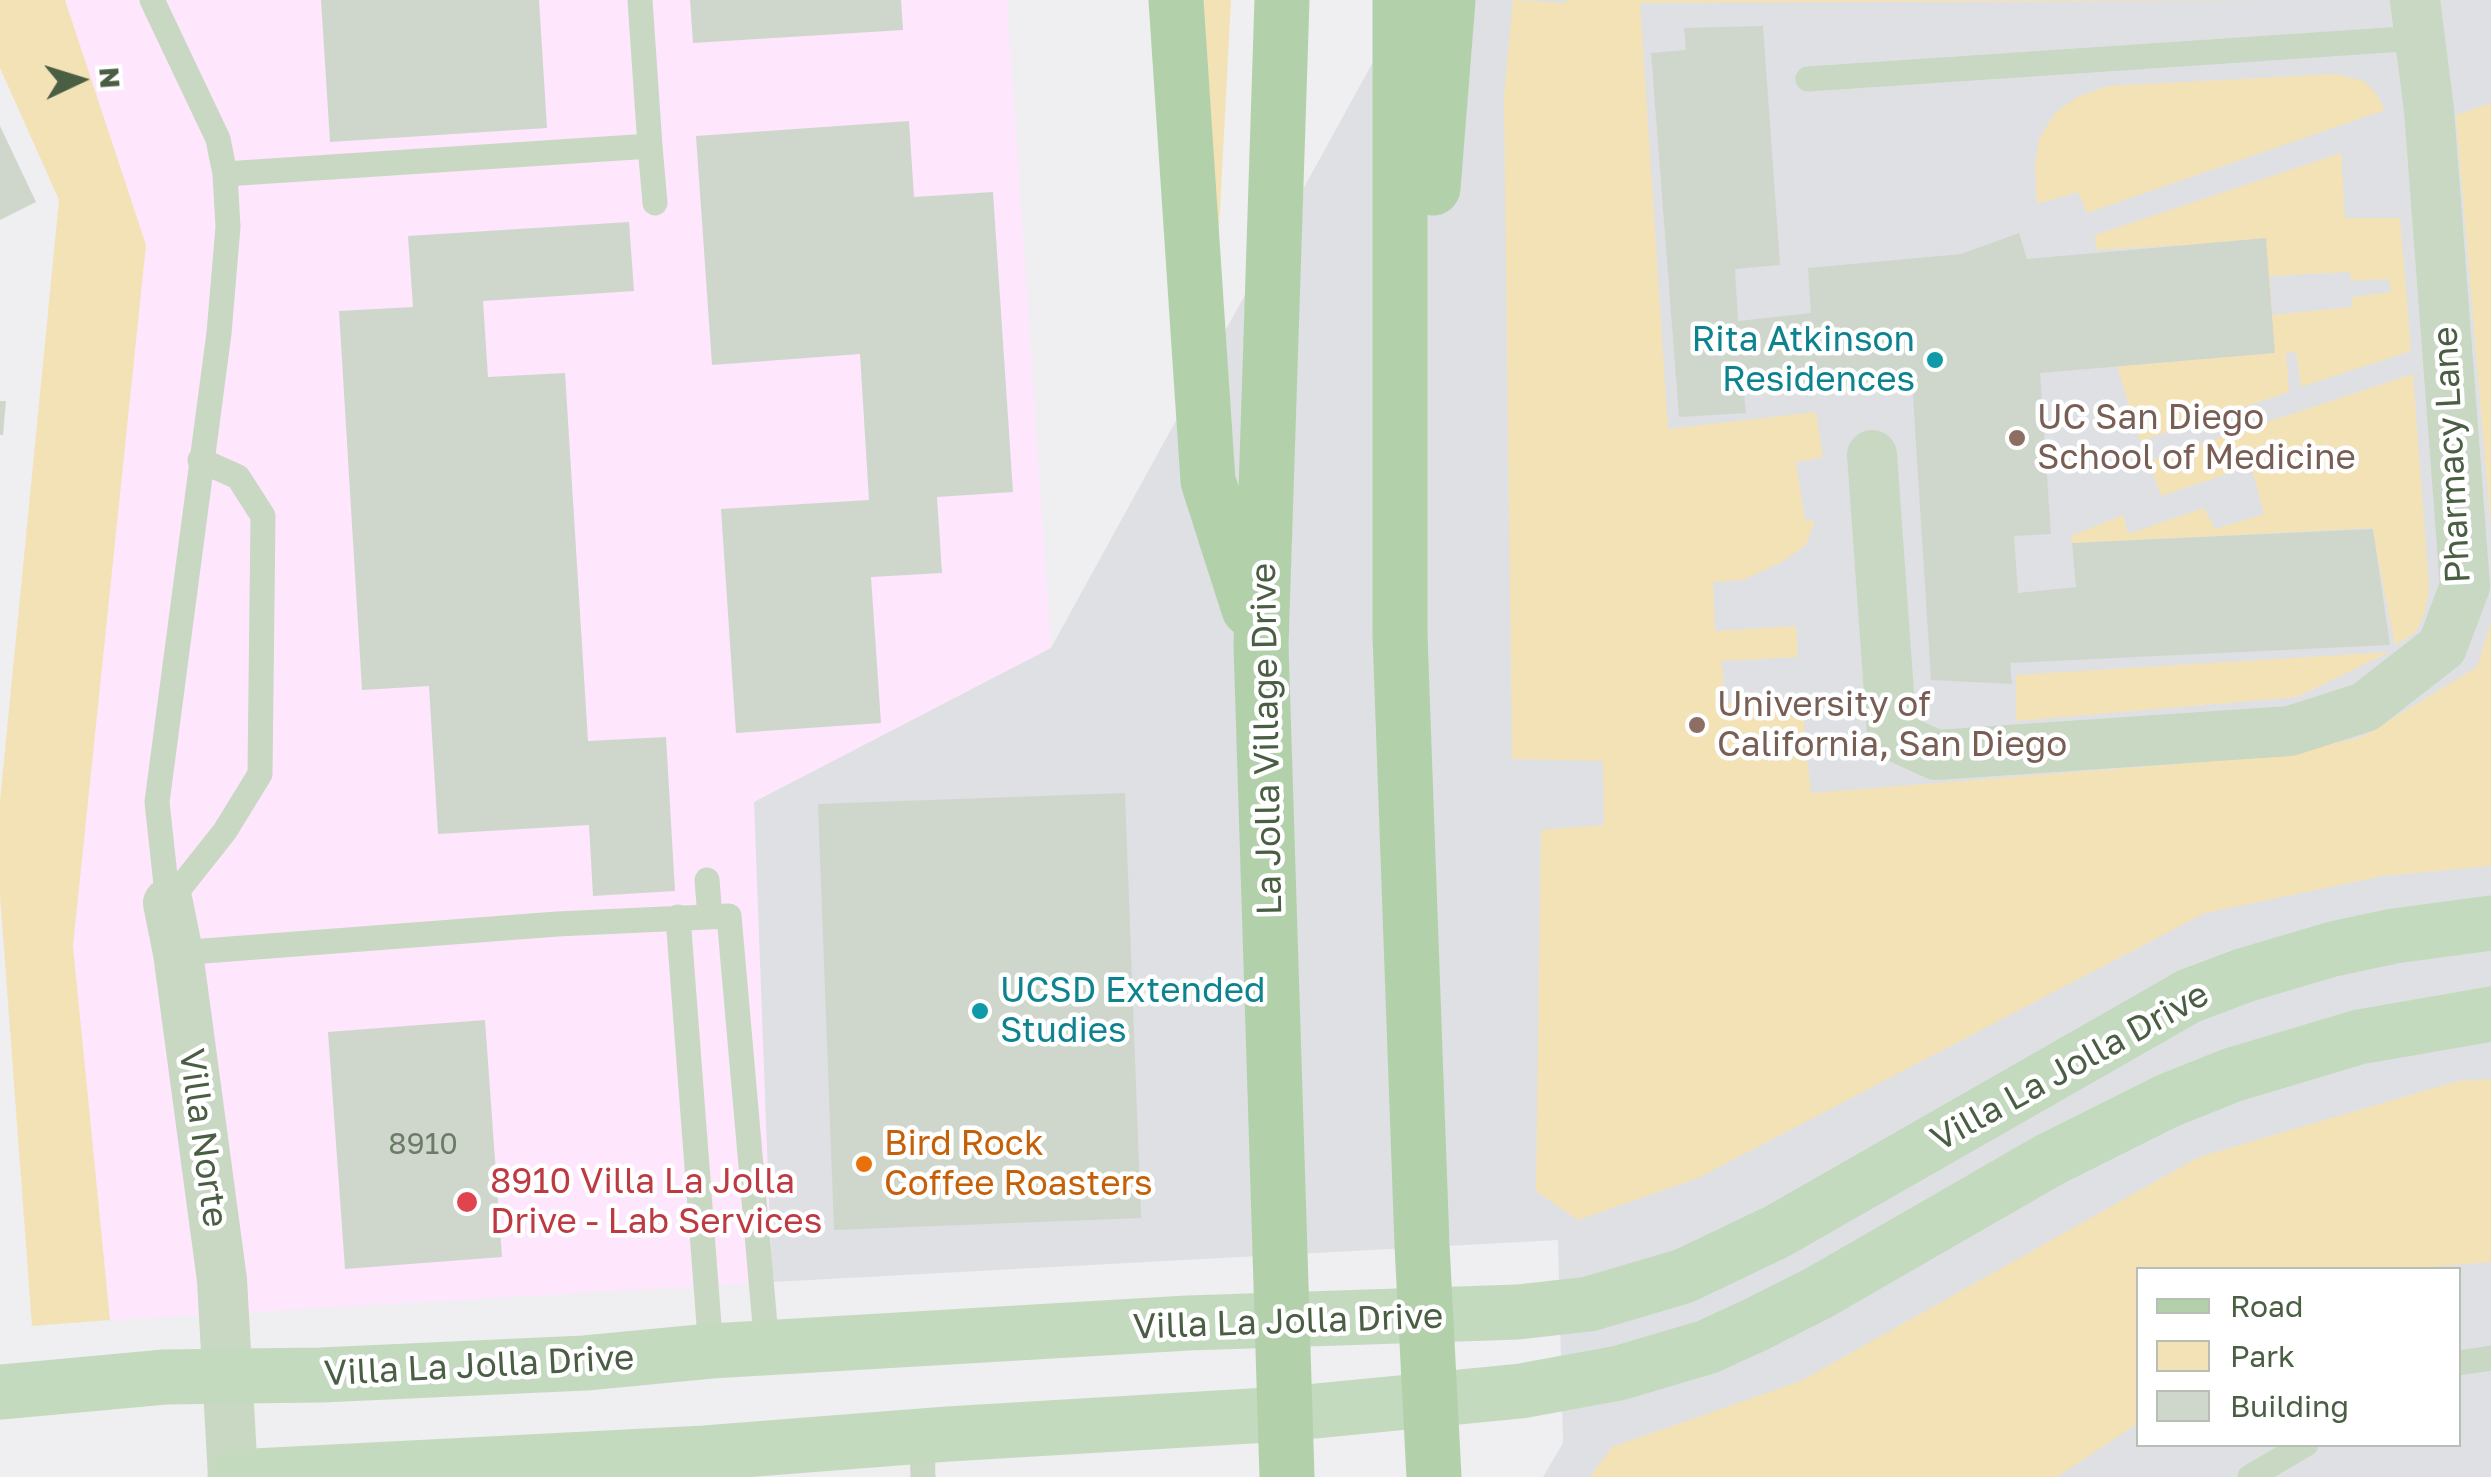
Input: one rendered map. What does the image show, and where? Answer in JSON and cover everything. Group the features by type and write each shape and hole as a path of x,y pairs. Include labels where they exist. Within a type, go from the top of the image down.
{"main road":[{"path":"1176,0 1208,482 1261,646"},
{"name":"La Jolla Village Drive","path":"1282,0 1261,646 1287,1477"},
{"path":"1400,0 1400,635 1434,1477"},
{"path":"1400,635 1448,0"},
{"name":"Villa La Jolla Drive","path":"0,1392 229,1375 321,1375 585,1363 711,1351 1284,1320 1428,1317 1589,1304 1684,1276 1778,1231 2189,996 2332,949 2491,923"},
{"name":"Villa La Jolla Drive","path":"234,1477 705,1453 923,1456 1521,1391 1618,1372 1707,1347 1820,1292 2049,1160 2167,1101 2232,1075 2358,1037 2491,1014"}],"street":[{"name":"Pharmacy Lane","path":"1872,454 1892,735 1936,755 2290,732 2365,708 2442,647 2466,586 2429,110 2417,19"},
{"name":"Villa Norte","path":"168,903 222,1280 234,1477"}],"lane":[{"path":"152,0 218,139 228,226 220,333 156,802 168,903"},
{"path":"640,0 655,203"},
{"path":"1808,79 2417,19"},
{"path":"225,174 650,146"},
{"path":"168,903 226,831 260,774 263,516 238,477 200,460"},
{"path":"707,880 719,917 767,1348"},
{"path":"678,917 711,1351"},
{"path":"178,953 719,917"},
{"path":"2461,1363 2491,1358"},
{"path":"2250,1477 2301,1447"}],"shaded area":[{"path":"65,0 1007,0 1051,648 754,802 772,1282 110,1320 73,946 146,245"},
{"name":"University of California, San Diego","path":"1407,0 2491,0 2491,1477 1543,1477 1563,1443 1558,1240 772,1282 754,802 1051,648"}],"green space":[{"path":"0,0 65,0 146,245 73,946 110,1320 32,1326 0,895 0,801 59,200 0,68"},
{"path":"1197,0 1231,0 1218,248"},
{"path":"1513,0 2290,0 1640,3 1668,429 1816,412 1823,457 1796,462 1805,521 1815,520 1806,545 1782,562 1743,580 1713,582 1715,631 1796,626 1798,657 1722,661 1725,703 1801,697 1811,793 2278,756 2362,737 2477,667 2491,622 2491,866 2383,876 2205,913 1698,1178 1578,1220 1536,1191 1541,830 1604,825 1603,761 1512,759 1504,97"},
{"path":"2336,74 2364,81 2385,110 2087,213 2078,192 2037,204 2035,166 2039,139 2055,113 2077,97 2108,86"},
{"path":"2491,103 2491,530 2456,115"},
{"path":"2341,153 2345,218 2400,218 2411,351 2301,387 2296,352 2286,353 2289,392 2140,441 2117,366 2181,361 2177,298 2089,254 2190,244 2096,250 2095,235","holes":["2350,272 2351,281 2389,279 2391,292 2352,297 2353,307 2272,315 2270,276"]},
{"path":"2413,374 2429,588 2424,616 2415,633 2395,645 2372,528 2072,543 2071,536 2123,515 2128,534 2204,508 2215,529 2264,514 2251,466 2161,496 2149,461"},
{"path":"2390,652 2297,697 2016,721 2016,675"},
{"path":"2491,1079 2491,1262 2429,1267 2136,1267 2136,1424 2057,1477 1590,1477 1612,1447 1801,1381 2199,1157 2458,1081"}],"building":[{"path":"321,0 539,0 547,128 330,142"},
{"path":"690,0 901,0 903,30 693,43"},
{"name":"Rita Atkinson Residences","path":"1763,26 1780,265 1735,269 1738,321 1811,313 1808,268 1961,254 2019,233 2027,259 2266,238 2275,353 2040,373 2051,534 2014,536 2018,593 2076,587 2072,543 2373,529 2390,645 2010,663 2012,684 1931,680 1912,381 1744,393 1746,413 1679,417 1651,53 1686,50 1684,28"},
{"path":"909,121 914,197 993,192 1013,492 937,497 942,573 871,577 881,723 736,733 721,509 869,500 860,354 712,365 696,136"},
{"path":"0,126 36,202 0,220"},
{"path":"629,222 634,291 483,301 488,377 565,373 588,741 666,737 675,891 593,896 589,825 438,834 429,686 362,690 339,311 413,307 408,236"},
{"path":"0,401 6,401 3,435 0,435"},
{"name":"UCSD Extended Studies","path":"1125,793 1141,1218 834,1230 818,804"},
{"path":"485,1020 502,1257 345,1269 328,1032"}],"place":[{"name":"Rita Atkinson Residences","path":"1935,360"},
{"name":"UC San Diego School of Medicine","path":"2017,438"},
{"name":"University of California, San Diego","path":"1697,725"},
{"name":"UCSD Extended Studies","path":"980,1011"},
{"name":"Bird Rock Coffee Roasters","path":"864,1164"},
{"name":"8910 Villa La Jolla Drive - Lab Services","path":"467,1202"}]}
